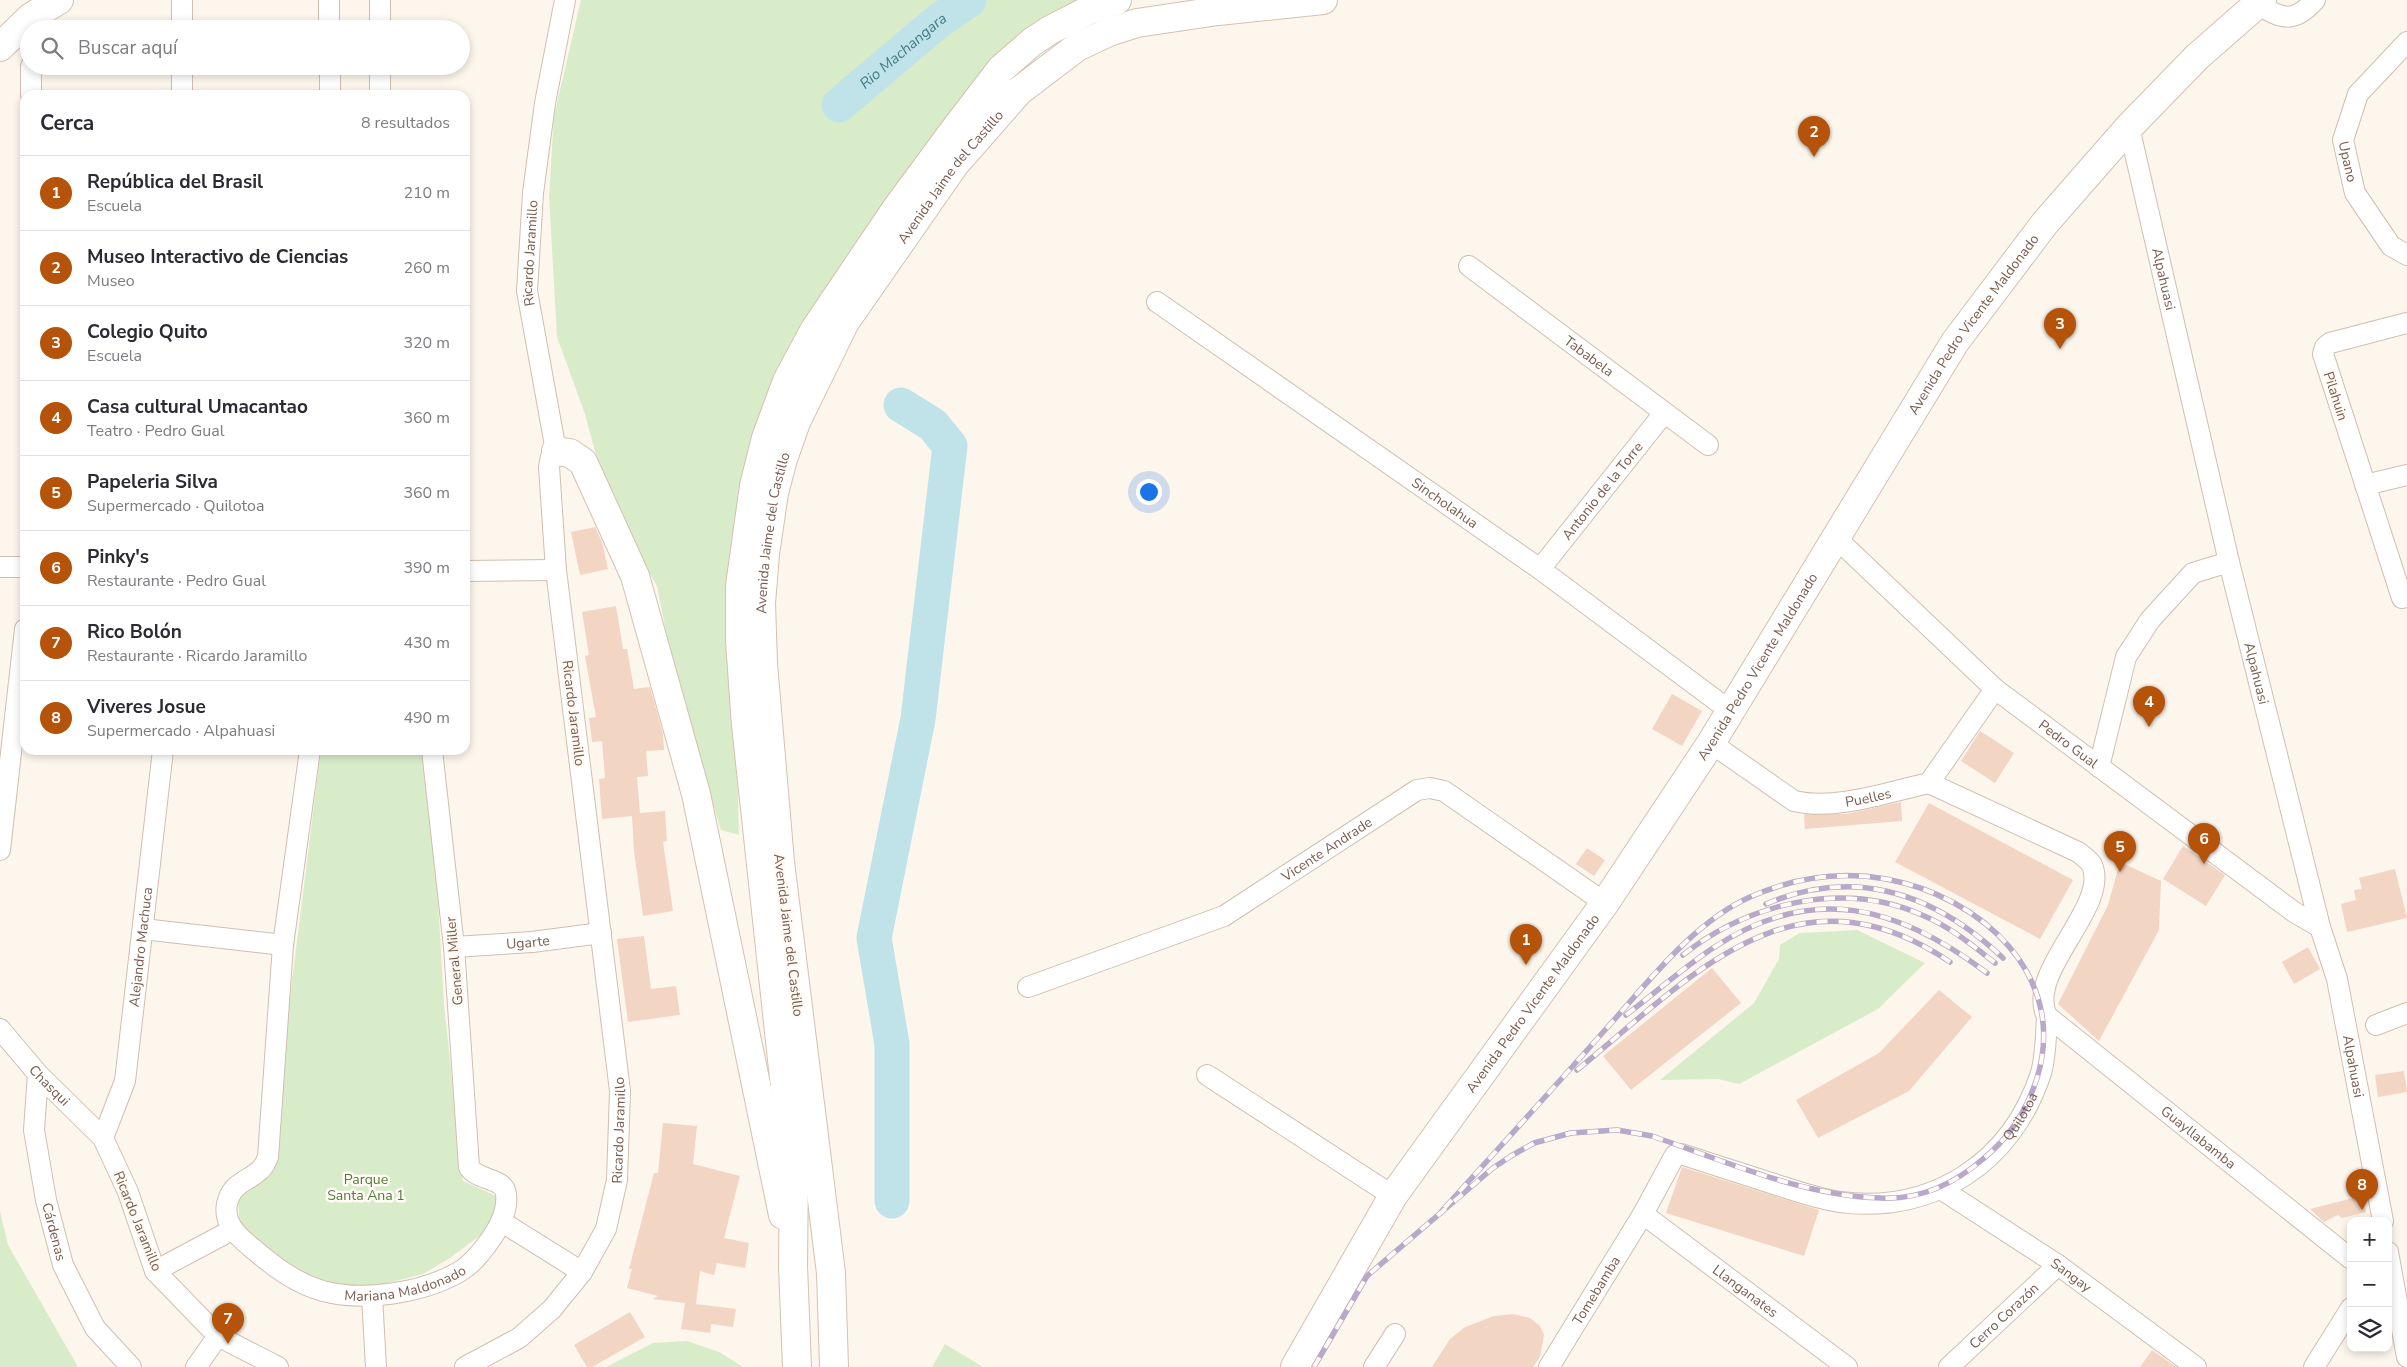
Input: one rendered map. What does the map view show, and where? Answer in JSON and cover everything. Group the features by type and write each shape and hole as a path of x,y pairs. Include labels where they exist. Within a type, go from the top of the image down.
{"main road":[{"path":"35,20 60,0"},
{"name":"Avenida Jaime del Castillo","path":"797,1367 793,1266 794,1171 746,725 740,641 740,586 754,486 766,438 787,381 815,329 896,209 956,128 1001,70 1032,42 1050,30 1089,10 1117,0"},
{"name":"Avenida Jaime del Castillo","path":"834,1367 831,1273 780,862 763,664 762,602 765,554 774,493 796,422 845,322 955,164 1019,91 1077,47 1109,32 1137,23 1218,11 1323,0"},
{"name":"Avenida Pedro Vicente Maldonado","path":"1296,1367 1393,1196 1605,903 1711,743 1729,710 1955,342 2045,223 2130,127 2197,57 2259,2"},
{"path":"0,47 20,32"},
{"path":"556,451 570,453 582,462 635,576 696,794 793,1266"}],"street":[{"path":"182,0 182,20"},
{"path":"329,0 329,20"},
{"path":"380,0 380,20"},
{"name":"Ricardo Jaramillo","path":"466,1367 519,1338 552,1309 582,1272 606,1228 617,1180 620,1091 556,570 549,468 551,457 556,451 527,291 533,193 545,103 565,0"},
{"path":"2259,2 2279,17 2298,16 2315,0"},
{"name":"Upano","path":"2407,42 2358,94 2343,140 2355,193 2391,246 2407,254"},
{"path":"31,75 31,90"},
{"path":"182,75 182,90"},
{"path":"330,75 330,90"},
{"path":"380,75 380,90"},
{"name":"Alpahuasi","path":"2130,127 2229,562 2320,927 2337,979 2382,1217"},
{"name":"Tababela","path":"1469,266 1708,445"},
{"name":"Sincholahua","path":"1157,302 1540,569 1729,710"},
{"name":"Pilahuin","path":"2365,485 2323,354 2325,347 2330,343 2407,323"},
{"name":"Antonio de la Torre","path":"1540,569 1664,413"},
{"path":"2402,598 2365,485 2407,474"},
{"name":"Pedro Gual","path":"1836,538 1994,689 2294,912 2320,927"},
{"path":"2099,767 2126,657 2150,620 2193,573 2229,562"},
{"path":"0,567 20,567"},
{"path":"470,571 556,570"},
{"path":"0,850 20,673"},
{"path":"1928,783 1994,689"},
{"name":"Puelles","path":"1711,743 1781,794 1794,801 1807,804 1834,803 1928,783"},
{"name":"Alejandro Machuca","path":"103,1138 125,1081 162,755"},
{"path":"155,1271 232,1230 227,1206 235,1187 261,1170 268,1157 283,945 309,755"},
{"name":"General Miller","path":"433,755 454,947 469,1167 472,1173"},
{"name":"Quilotoa","path":"1643,1214 1672,1157 1681,1154 1809,1195 1839,1202 1865,1204 1918,1198 1941,1189 1979,1164 1996,1150 2020,1121 2042,1071 2046,1016 2043,1009 2044,987 2089,898 2094,886 2095,875 2091,863 2078,852 1928,783"},
{"name":"Vicente Andrade","path":"1028,987 1224,916 1417,790 1430,788 1444,791 1605,903"},
{"path":"142,929 283,945"},
{"name":"Ugarte","path":"454,947 532,942 601,933"},
{"path":"2376,1024 2407,1013"},
{"name":"Guayllabamba","path":"2046,1016 2347,1255"},
{"name":"Chasqui","path":"0,1029 38,1074 103,1138"},
{"name":"Cárdenas","path":"38,1074 34,1130 46,1200 63,1266 95,1328 132,1367"},
{"path":"1206,1075 1393,1196"},
{"name":"Ricardo Jaramillo","path":"103,1138 128,1192 155,1271 218,1336 278,1367"},
{"name":"Mariana Maldonado","path":"232,1230 281,1273 323,1291 372,1296 428,1286 460,1271 483,1250 502,1222 507,1196 505,1188 499,1183 472,1173"},
{"name":"Sangay","path":"1941,1189 2058,1265 2196,1367"},
{"name":"Tomebamba","path":"1549,1367 1643,1214"},
{"name":"Llanganates","path":"1643,1214 1846,1367"},
{"path":"502,1222 582,1272"},
{"path":"2391,1262 2395,1275 2407,1357"},
{"name":"Cerro Corazón","path":"1949,1367 2058,1265"},
{"path":"372,1296 376,1367"},
{"path":"2314,1367 2347,1314"},
{"path":"1374,1367 1395,1334"},
{"path":"196,1367 218,1336"}],"green space":[{"path":"581,0 1088,0 971,91 732,580 739,835 721,830 675,677 657,586 641,559 601,474 585,414 557,337 549,196 554,116"},
{"name":"Parque Santa Ana 1","path":"320,755 424,755 438,900 444,1005 463,1181 505,1200 486,1231 450,1258 423,1274 384,1284 344,1287 295,1269 261,1248 239,1220 238,1193 271,1170 280,1077"},
{"path":"1857,930 1925,963 1878,1009 1739,1084 1718,1079 1660,1080 1754,1003 1779,959 1780,945 1800,933"},
{"path":"0,1211 8,1245 78,1367 0,1367"},
{"path":"687,1341 719,1352 743,1367 606,1367 653,1343"},
{"path":"945,1344 983,1367 932,1367"}],"building":[{"path":"595,527 602,542 608,569 580,575 571,532"},
{"path":"616,606 623,649 627,649 634,689 650,687 663,734 664,750 646,751 648,776 637,777 640,813 665,811 667,841 663,842 673,911 643,916 634,851 632,816 602,819 599,779 605,778 602,741 592,742 589,718 596,717 585,656 589,655 582,612"},
{"path":"1672,694 1702,711 1682,746 1652,729"},
{"path":"1980,731 2014,753 1995,783 1961,761"},
{"path":"1901,802 1902,821 1805,829 1804,814 1846,814"},
{"path":"1929,803 2073,880 2040,939 1895,862"},
{"path":"2183,846 2225,875 2206,906 2163,879"},
{"path":"1587,848 1605,860 1594,876 1576,864"},
{"path":"2120,862 2161,881 2159,930 2099,1041 2058,1004 2108,905"},
{"path":"2395,869 2407,918 2347,932 2341,904 2356,900 2354,890 2362,889 2359,878"},
{"path":"644,936 651,989 676,986 680,1015 628,1022 617,939"},
{"path":"2308,947 2320,969 2294,984 2282,962"},
{"path":"1712,968 1741,1003 1631,1090 1603,1056"},
{"path":"1939,990 1972,1017 1909,1091 1818,1138 1796,1100 1879,1053"},
{"path":"2404,1071 2407,1092 2378,1097 2375,1075"},
{"path":"663,1123 697,1126 693,1164 740,1176 724,1238 749,1243 745,1268 717,1263 714,1275 700,1271 696,1304 736,1309 733,1327 711,1324 710,1333 681,1329 685,1303 653,1299 658,1296 627,1288 632,1269 629,1269 654,1173 658,1173"},
{"path":"1682,1167 1819,1210 1804,1256 1666,1213"},
{"path":"2361,1196 2366,1212 2342,1218 2338,1215 2324,1222 2310,1209"},
{"path":"630,1312 645,1337 592,1367 587,1367 574,1345"},
{"path":"1513,1314 1530,1318 1540,1326 1544,1335 1540,1357 1533,1367 1432,1367 1450,1339 1465,1327 1494,1316"},
{"path":"2152,1350 2176,1367 2140,1367"}],"waterway":[{"name":"Rio Machangara","path":"839,105 937,22 969,0"},
{"path":"892,1201 892,1044 874,938 918,719 950,446 933,425 901,405"}],"railway":[{"path":"1314,1367 1367,1276 1493,1168 1534,1143 1571,1133 1617,1130 1652,1136 1764,1176 1822,1191 1851,1196 1895,1198 1936,1189 1972,1168 2001,1142 2016,1123 2028,1101 2037,1078 2044,1041 2040,1006 2028,974 2009,946 1984,922 1954,903 1921,888 1886,879 1834,876 1800,881 1766,890 1729,908 1709,922 1671,956 1441,1212"},
{"path":"1766,904 1799,893 1831,887 1863,888 1893,893 1922,903 1950,917 2003,958"},
{"path":"1683,955 1709,937 1737,922 1766,910 1797,902 1860,899 1892,905 1932,919 1960,936 1995,963"},
{"path":"1626,1015 1713,948 1750,927 1785,915 1820,909 1854,911 1888,918 1921,932 1954,950 1987,973"},
{"path":"1577,1070 1662,998 1705,967 1749,941 1794,925 1843,922 1894,933 1950,962"}],"place":[{"name":"Museo Interactivo de Ciencias","path":"1814,157"},
{"name":"Colegio Quito","path":"2060,349"},
{"name":"Casa cultural Umacantao","path":"2149,727"},
{"name":"Pinky's","path":"2204,864"},
{"name":"Papeleria Silva","path":"2120,872"},
{"name":"República del Brasil","path":"1526,965"},
{"name":"Viveres Josue","path":"2362,1210"},
{"name":"Rico Bolón","path":"228,1344"}]}
